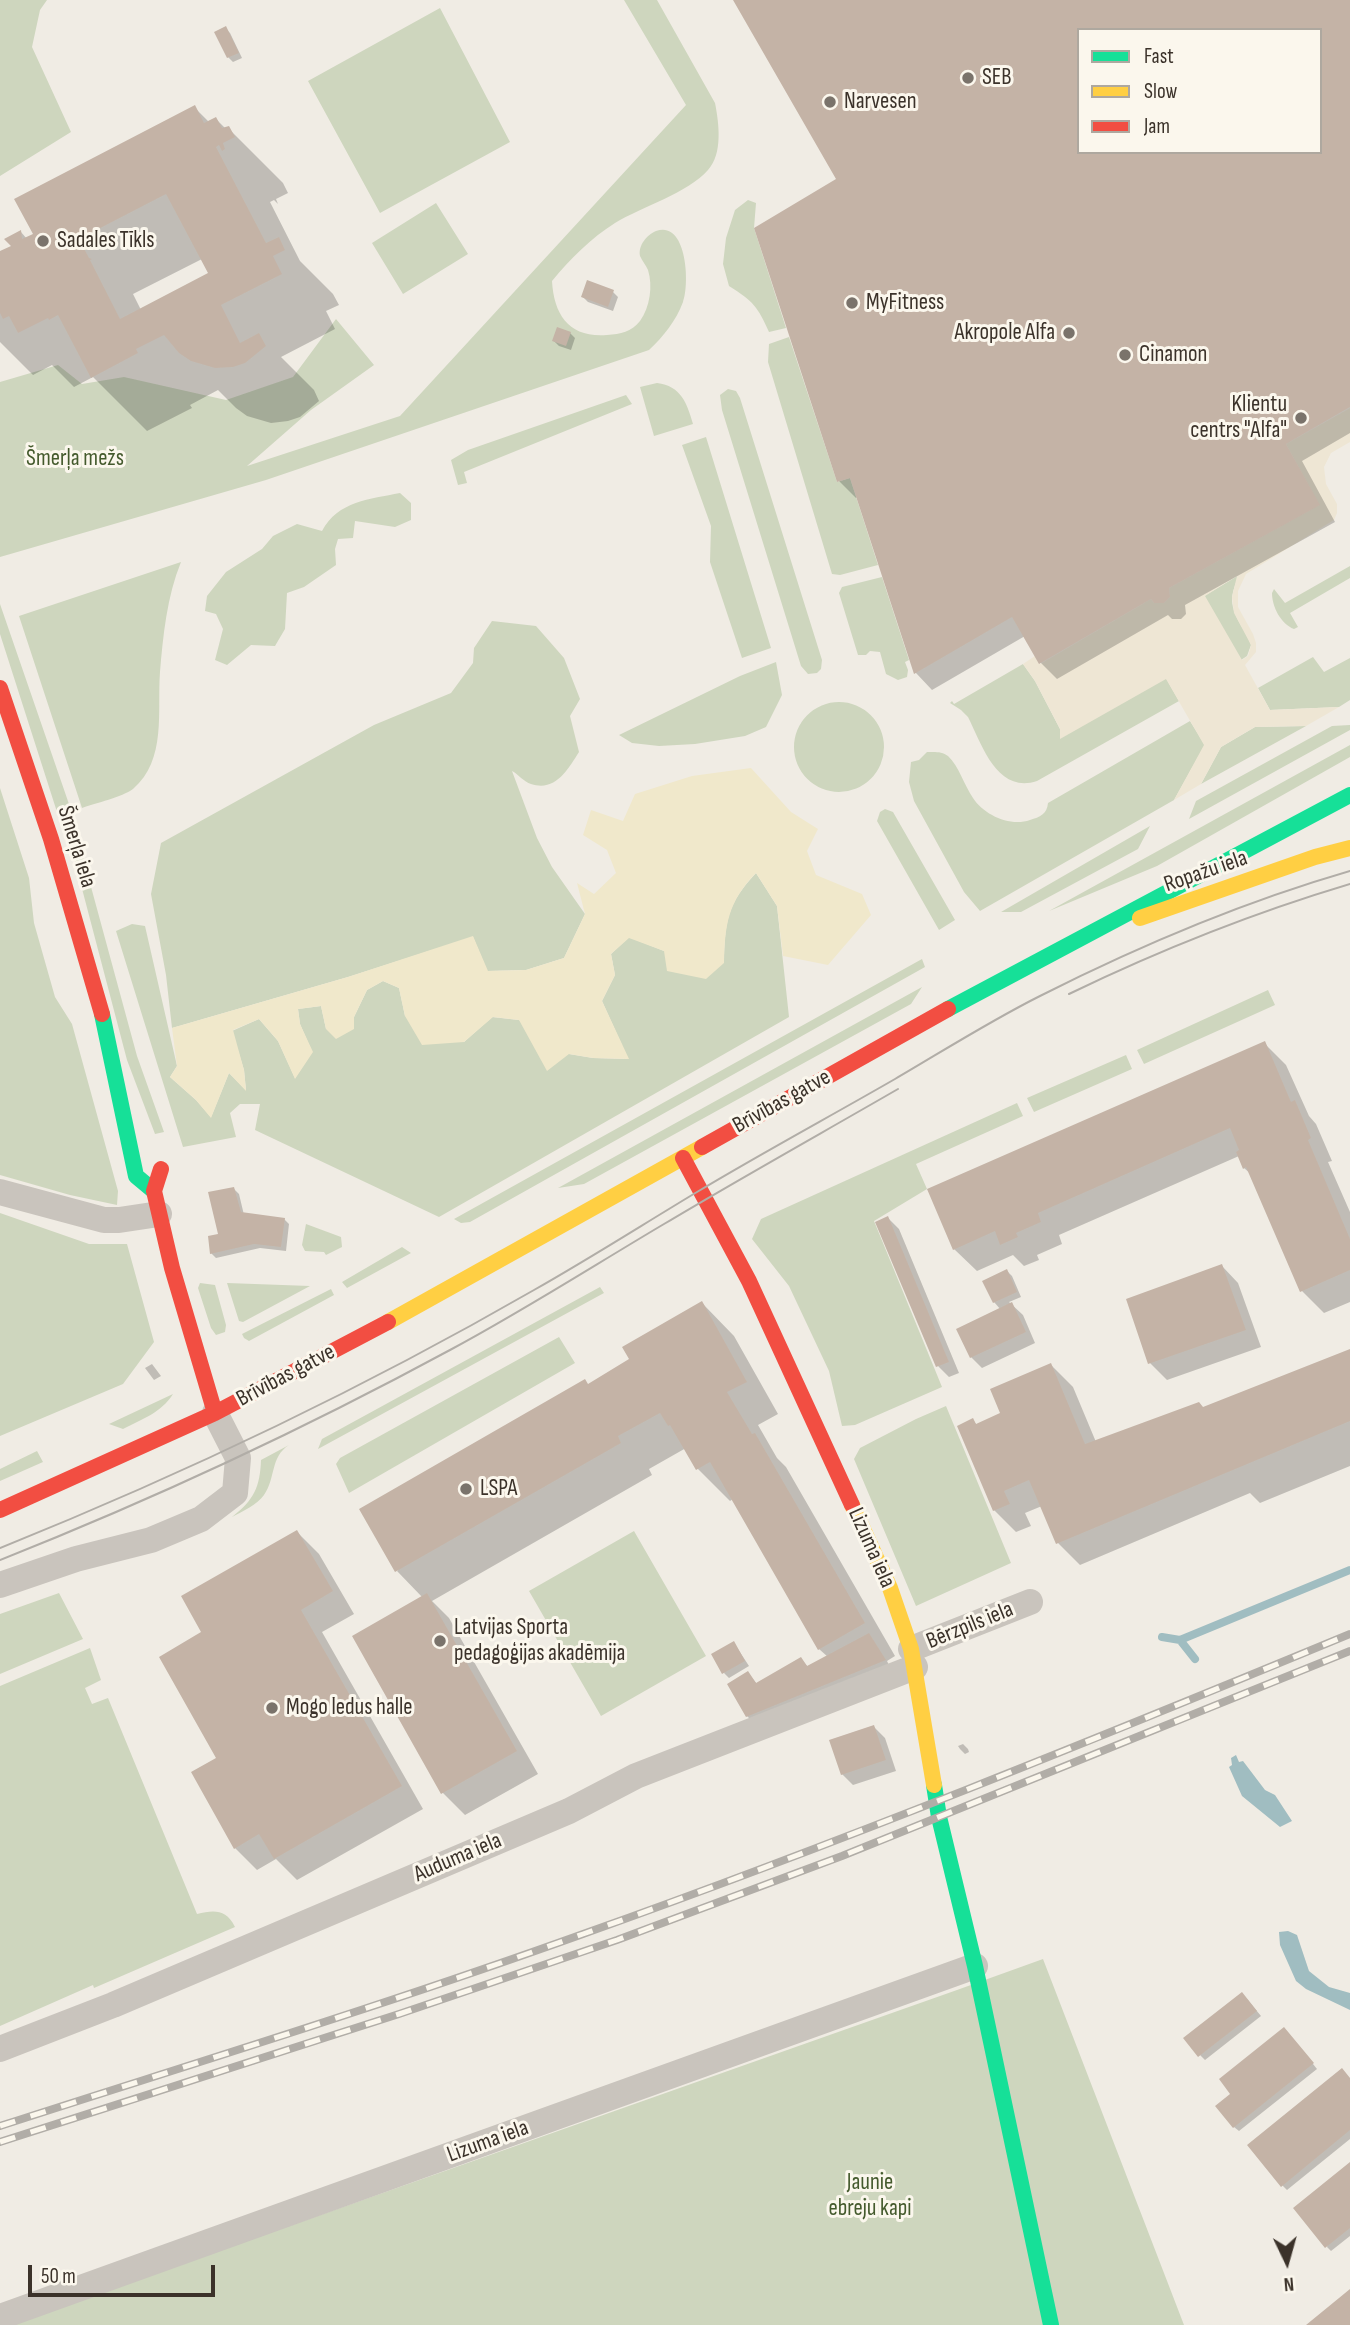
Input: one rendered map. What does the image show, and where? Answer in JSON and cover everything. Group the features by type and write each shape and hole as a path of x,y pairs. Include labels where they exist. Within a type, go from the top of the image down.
{"main road":[{"name":"Šmerļa iela","path":"0,688 51,839 104,1021 136,1176 156,1203 172,1268 215,1413"},
{"name":"Brīvības gatve","path":"0,1510 215,1413 278,1381 506,1258 999,980 1350,795"},
{"name":"Ropažu iela","path":"1076,940 1350,848"},
{"name":"Šmerļa iela","path":"104,1021 138,1107"},
{"name":"Šmerļa iela","path":"156,1203 162,1168 157,1155"},
{"name":"Lizuma iela","path":"683,1158 725,1233 754,1293 890,1588 913,1658 939,1817 975,1966 1051,2325"}],"street":[{"path":"0,1192 104,1220 156,1203"},
{"name":"Brīvības gatve","path":"0,1585 76,1559 151,1540 201,1519 235,1493 238,1458 215,1413"},
{"name":"Bērzpils iela","path":"913,1658 1030,1602"},
{"name":"Auduma iela","path":"0,2049 113,2005 569,1811 636,1776 913,1658"},
{"name":"Lizuma iela","path":"0,2317 975,1966"}],"green space":[{"path":"0,0 47,0 40,10 32,47 71,132 0,176"},
{"name":"Šmerļa mežs","path":"624,0 657,0 715,103 718,129 716,156 708,170 689,186 626,217 598,235 552,281 556,305 566,322 574,328 594,335 625,332 640,321 650,296 650,276 640,256 642,244 656,231 666,230 674,235 684,256 685,293 673,322 649,350 266,480 0,557 0,382 58,365 82,384 124,377 226,400 293,377 336,319 374,365 311,410 247,466 400,416 686,105"},
{"path":"440,8 510,142 380,213 308,81"},
{"path":"748,200 756,203 754,228 786,328 769,332 754,305 729,286 723,264 726,238 735,210"},
{"path":"436,203 468,254 403,294 372,243"},
{"path":"789,337 837,482 850,478 878,565 840,575 832,574 768,362 769,344"},
{"path":"657,383 672,388 682,397 693,424 654,436 640,387"},
{"path":"728,389 736,391 740,398 822,660 821,669 817,673 808,674 801,666 722,410 720,395"},
{"path":"626,395 632,404 464,472 467,483 458,485 451,460 468,450"},
{"path":"706,437 771,648 742,658 710,562 711,526 682,445"},
{"path":"400,493 411,503 411,520 395,527 355,521 353,538 338,539 335,549 336,565 304,587 287,593 285,629 275,646 251,645 227,665 215,660 223,629 216,614 205,611 207,596 226,572 262,549 273,536 297,524 322,531 337,513 346,507"},
{"path":"181,562 172,588 164,630 158,734 151,764 133,789 82,808 19,616"},
{"path":"1350,566 1350,578 1290,613 1298,627 1289,627 1281,619 1274,604 1274,589 1285,603"},
{"path":"1239,575 1232,604 1251,645 1247,656 1241,660 1204,596"},
{"path":"882,577 909,660 905,662 907,677 898,680 886,674 880,652 870,651 866,655 858,655 839,593 842,587"},
{"path":"0,604 70,807 57,812 0,634"},
{"path":"492,621 536,626 564,658 580,699 570,716 579,752 560,777 548,785 540,786 528,783 512,771 537,838 552,867 585,914 564,958 526,970 487,971 473,937 348,977 172,1028 166,975 151,894 161,843 374,725 451,693 473,663 474,648"},
{"path":"1313,657 1324,672 1350,658 1350,700 1339,707 1270,710 1258,688"},
{"path":"776,662 782,695 766,727 745,736 695,744 659,746 632,743 619,735 740,676"},
{"path":"1023,664 1060,729 1060,738 1166,678 1179,701 1037,781 1023,783 1001,774 985,753 968,717 950,703 952,701 954,704"},
{"path":"839,702 864,710 876,722 884,747 876,772 864,784 839,792 814,784 802,772 794,747 802,722 814,710"},
{"path":"1190,721 1205,745 1174,800 980,911 964,892 914,801 909,782 911,762 919,760 927,752 943,753 952,760 973,798 984,810 1006,821 1022,822 1040,816 1045,812 1048,803"},
{"path":"1350,725 1350,730 1189,819 1196,801 1332,726"},
{"path":"1306,726 1201,784 1221,747 1255,727"},
{"path":"1350,745 1350,757 1157,866 1049,911"},
{"path":"0,788 29,878 34,923 55,997 72,1024 118,1191 117,1205 0,1175"},
{"path":"885,809 893,812 955,920 939,930 877,821 880,812"},
{"path":"1150,826 1138,849 1021,912 1001,912"},
{"path":"78,839 137,1056 164,1132 155,1134 127,1060 70,843"},
{"path":"756,873 777,906 789,1017 439,1217 255,1130 260,1104 240,1104 230,1113 236,1137 183,1147 116,931 132,924 145,926 177,1066 170,1077 211,1117 229,1073 246,1090 244,1070 232,1031 259,1019 278,1041 295,1078 312,1052 300,1024 298,1009 321,1006 326,1029 354,1017 367,990 383,981 399,988 405,1016 464,1042 492,1017 519,1020 569,1054 628,1059 602,1001 615,975 611,954 629,937 664,951 724,962 725,935 733,904"},
{"path":"922,959 925,967 470,1222 461,1223 454,1219"},
{"path":"922,987 911,1004 584,1184 558,1188"},
{"path":"1268,990 1275,1005 1144,1064 1137,1050"},
{"path":"1126,1055 1132,1069 1034,1112 1027,1098"},
{"path":"1017,1103 1023,1116 916,1164 927,1189 874,1221 942,1387 855,1425 842,1426 829,1371 789,1286 752,1239 761,1219"},
{"path":"0,1213 89,1244 127,1244 154,1342 123,1384 0,1436"},
{"path":"306,1224 341,1237 342,1247 326,1255 324,1252 305,1251 302,1245"},
{"path":"402,1247 411,1253 347,1288 342,1282"},
{"path":"200,1283 215,1285 226,1325 225,1332 216,1335 211,1328 198,1288"},
{"path":"227,1283 310,1286 243,1322 239,1321"},
{"path":"600,1287 604,1293 318,1449 322,1439"},
{"path":"331,1289 334,1295 249,1341 244,1338 242,1334"},
{"path":"559,1337 575,1363 349,1493 336,1464 340,1458"},
{"path":"173,1394 157,1411 123,1429 109,1424"},
{"path":"946,1406 1011,1563 916,1606 854,1459 860,1448"},
{"path":"289,1445 279,1455 268,1488 261,1499 232,1517 251,1499 259,1478 261,1460"},
{"path":"37,1451 43,1462 0,1481 0,1469"},
{"path":"634,1531 706,1656 601,1716 529,1591"},
{"path":"59,1593 83,1639 0,1674 0,1614"},
{"path":"90,1648 101,1680 85,1688 92,1704 108,1698 197,1914 219,1912 228,1917 235,1927 0,2026 0,1686"},
{"name":"Jaunie ebreju kapi","path":"1043,1959 1184,2325 9,2325 957,1990"}],"sand":[{"path":"751,768 791,812 818,829 807,851 816,875 862,894 871,915 828,965 783,956 777,906 756,873 739,894 730,914 725,937 724,963 706,979 667,971 664,951 629,938 611,954 615,975 602,1001 629,1059 569,1054 547,1071 519,1020 493,1017 464,1042 422,1045 405,1016 399,988 383,981 367,990 354,1017 354,1029 336,1039 326,1029 321,1006 298,1009 300,1024 313,1052 295,1079 278,1041 259,1019 233,1030 244,1070 246,1091 229,1073 211,1118 196,1100 170,1077 177,1066 172,1028 348,977 473,936 488,971 526,970 564,958 585,914 577,883 594,894 616,873 607,850 583,835 591,810 623,821 635,794 692,776"}],"shaded area":[{"path":"1350,408 1350,442 1331,453 1324,467 1326,484 1337,504 1334,520 1246,574 1238,591 1238,607 1256,643 1256,652 1245,665 1270,710 1339,707 1306,726 1255,727 1221,747 1201,784 1174,800 1204,745 1166,679 1060,739 1060,729 1023,664 1035,656 1040,664 1151,599 1154,603 1164,603 1170,597 1169,588 1319,505 1286,444","holes":["1237,576 1232,597 1234,613 1251,645 1248,656 1242,660 1205,596"]}],"water":[{"path":"1236,1755 1239,1762 1243,1761 1265,1790 1275,1795 1292,1821 1280,1827 1242,1796 1229,1767 1232,1765 1231,1758"},
{"path":"1288,1931 1297,1935 1309,1971 1329,1987 1350,1993 1350,2010 1306,1989 1296,1981 1280,1945 1279,1932"}],"building":[{"name":"Akropole Alfa","path":"733,0 1350,0 1350,407 1286,444 1320,505 1169,588 1170,597 1164,603 1154,603 1151,599 1039,664 1012,617 914,674 850,478 837,482 754,228 836,179"},
{"path":"226,26 239,53 227,58 214,32"},
{"name":"Sadales Tīkls","path":"195,105 204,123 216,117 222,128 229,126 235,137 223,143 225,149 222,151 219,145 216,147 266,243 279,237 285,250 273,256 282,274 221,305 240,343 259,333 266,346 245,363 215,368 191,361 179,353 164,335 136,349 138,353 91,378 58,315 18,333 9,316 3,319 0,313 0,251 11,246 4,239 21,230 22,239 33,234 14,199","holes":["166,194 208,273 120,319 90,260 92,259 79,239"]},
{"path":"587,280 614,290 608,307 581,297"},
{"path":"557,327 571,332 566,346 552,341"},
{"path":"1265,1041 1291,1102 1295,1100 1311,1138 1308,1140 1350,1239 1350,1270 1300,1292 1246,1167 1243,1169 1230,1128 1038,1213 1041,1222 1016,1233 1018,1237 1000,1245 995,1231 953,1250 927,1189"},
{"path":"234,1187 241,1212 285,1218 281,1247 254,1244 210,1254 208,1236 218,1234 208,1192"},
{"path":"888,1216 949,1362 936,1367 875,1222"},
{"path":"1222,1264 1246,1330 1148,1364 1126,1299"},
{"path":"1007,1269 1017,1292 993,1303 982,1281"},
{"name":"LSPA","path":"702,1301 747,1382 727,1392 752,1434 755,1433 865,1623 818,1650 710,1462 696,1470 660,1413 618,1436 621,1443 395,1572 359,1509 585,1379 588,1384 629,1359 622,1347"},
{"path":"1012,1302 1026,1332 970,1358 956,1329"},
{"path":"1350,1349 1350,1421 1056,1544 1029,1480 1004,1491 1010,1504 993,1511 957,1426 973,1418 976,1424 1000,1413 990,1389 1051,1363 1085,1444 1199,1402 1203,1407"},
{"name":"Mogo ledus halle","path":"297,1530 333,1591 301,1610 402,1786 274,1859 259,1834 234,1849 191,1772 216,1758 159,1657 201,1632 181,1596"},
{"path":"427,1593 517,1751 441,1794 352,1636"},
{"path":"869,1633 886,1660 746,1717 727,1684 748,1671 756,1683 801,1657 807,1666"},
{"path":"734,1641 745,1661 722,1674 711,1654"},
{"path":"874,1725 886,1760 841,1775 829,1740"},
{"path":"1242,1992 1257,2011 1198,2057 1183,2038"},
{"path":"1284,2027 1314,2063 1233,2128 1215,2106 1230,2094 1219,2079"},
{"path":"1342,2068 1350,2078 1350,2130 1281,2187 1247,2145"},
{"path":"1350,2162 1350,2228 1325,2248 1293,2208"},
{"path":"1350,2289 1350,2325 1306,2325"}],"waterway":[{"path":"1180,1640 1350,1570"},
{"path":"1162,1637 1180,1640 1195,1659"}],"tram line":[{"path":"0,1548 204,1460 404,1362 555,1278 721,1178 1040,996 1192,926 1350,871"},
{"path":"1069,994 1207,933 1350,884"},
{"path":"0,1560 115,1513 340,1408 504,1320 898,1089"}],"railway":[{"path":"0,2126 438,1984 680,1899 968,1789 1350,1634"},
{"path":"0,2142 399,2014 617,1940 842,1856 1350,1651"}],"traffic: fast":[{"path":"948,1009 1350,795"},
{"path":"102,1014 136,1176 154,1191"},
{"path":"934,1785 1051,2325"}],"traffic: slow":[{"path":"1140,918 1315,857 1350,848"},
{"path":"388,1322 702,1147"},
{"path":"852,1505 890,1588 911,1649 934,1785"}],"traffic: jam":[{"path":"0,688 51,839 102,1014"},
{"path":"702,1147 948,1009"},
{"path":"683,1158 749,1281 852,1505"},
{"path":"161,1169 154,1191 172,1268 215,1413"},
{"path":"0,1510 215,1413 388,1322"}],"place":[{"name":"SEB","path":"968,78"},
{"name":"Narvesen","path":"830,102"},
{"name":"Sadales Tīkls","path":"43,241"},
{"name":"MyFitness","path":"852,303"},
{"name":"Akropole Alfa","path":"1069,333"},
{"name":"Cinamon","path":"1125,355"},
{"name":"Klientu centrs \"Alfa\"","path":"1301,418"},
{"name":"LSPA","path":"466,1489"},
{"name":"Latvijas Sporta pedagoģijas akadēmija","path":"440,1641"},
{"name":"Mogo ledus halle","path":"272,1708"}]}
